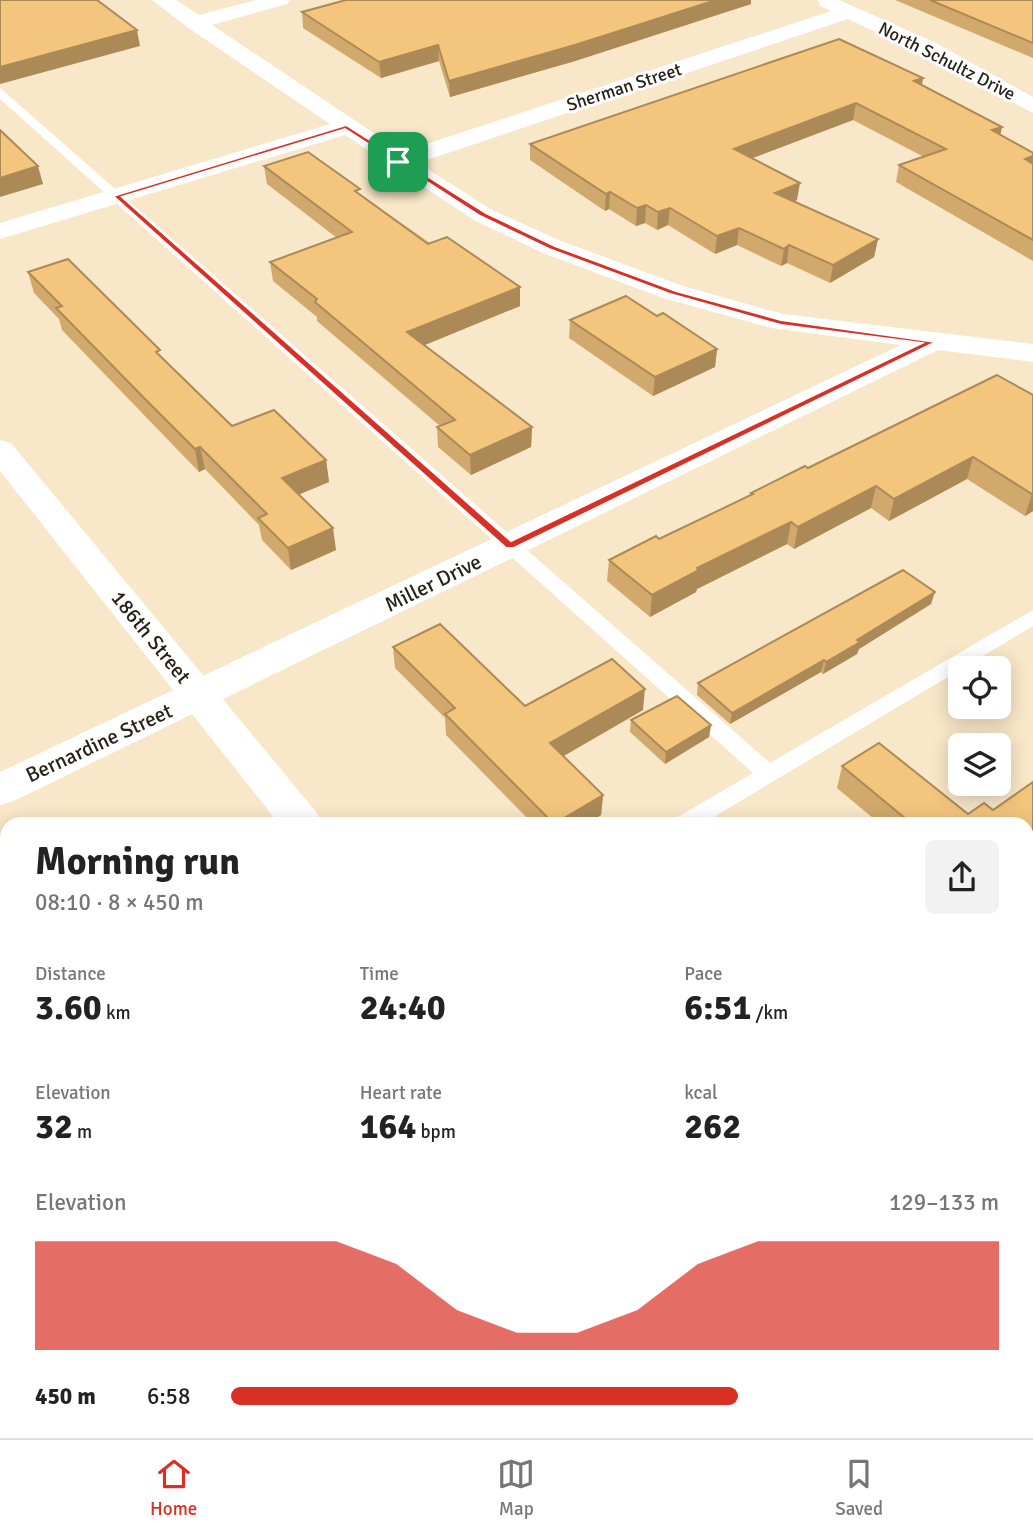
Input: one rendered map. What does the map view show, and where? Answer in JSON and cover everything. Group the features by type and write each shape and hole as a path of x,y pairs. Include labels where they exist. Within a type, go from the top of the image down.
{"street":[{"path":"162,0 398,162 495,220 552,247 673,292 781,322 1033,353"},
{"path":"194,23 280,0"},
{"name":"North Schultz Drive","path":"822,0 926,47 1033,106"},
{"name":"Sherman Street","path":"398,162 850,12"},
{"path":"0,231 346,127"},
{"name":"Miller Drive","path":"199,696 932,342"},
{"name":"186th Street","path":"0,450 296,817"},
{"name":"Bernardine Street","path":"0,790 199,696"}],"lane":[{"path":"0,92 768,774"},
{"path":"696,817 1033,617"}],"building":[{"path":"0,0 97,0 137,30 0,67"},
{"path":"346,0 716,0 575,45 449,81 438,45 379,62 302,12"},
{"path":"930,0 1033,0 1033,43"},
{"path":"839,39 923,78 914,81 1002,127 992,130 1033,153 1033,156 1025,159 1033,164 1033,240 899,165 946,149 856,103 734,149 800,183 775,193 878,239 833,265 789,245 784,249 739,228 717,236 670,208 658,212 646,205 637,208 610,192 606,194 530,144"},
{"path":"0,130 38,166 0,178"},
{"path":"308,152 360,189 355,191 428,244 447,237 520,287 407,332 532,427 470,455 437,427 455,420 315,302 317,299 270,262 352,232 264,166"},
{"path":"68,259 160,350 156,352 232,426 274,410 326,460 282,478 333,528 288,548 258,518 267,514 200,447 195,449 145,399 56,308 62,306 28,272"},
{"path":"626,296 657,316 663,313 717,349 655,377 570,320"},
{"path":"997,375 1033,395 1033,494 973,457 894,499 876,486 798,527 791,522 697,568 699,570 652,595 609,560 656,536 659,539 753,494 751,493 805,466 808,468"},
{"path":"903,570 935,592 826,662 824,660 732,713 698,683"},
{"path":"440,624 525,706 612,659 645,689 550,743 603,795 566,817 547,817 445,714 455,708 393,647"},
{"path":"677,696 711,725 666,752 631,720"},
{"path":"879,743 968,814 984,803 993,810 1033,782 1033,817 904,817 842,766"}],"route":[{"path":"346,127 398,162 483,215 552,247 673,292 781,322 932,342 510,546 117,196 346,127"}]}
